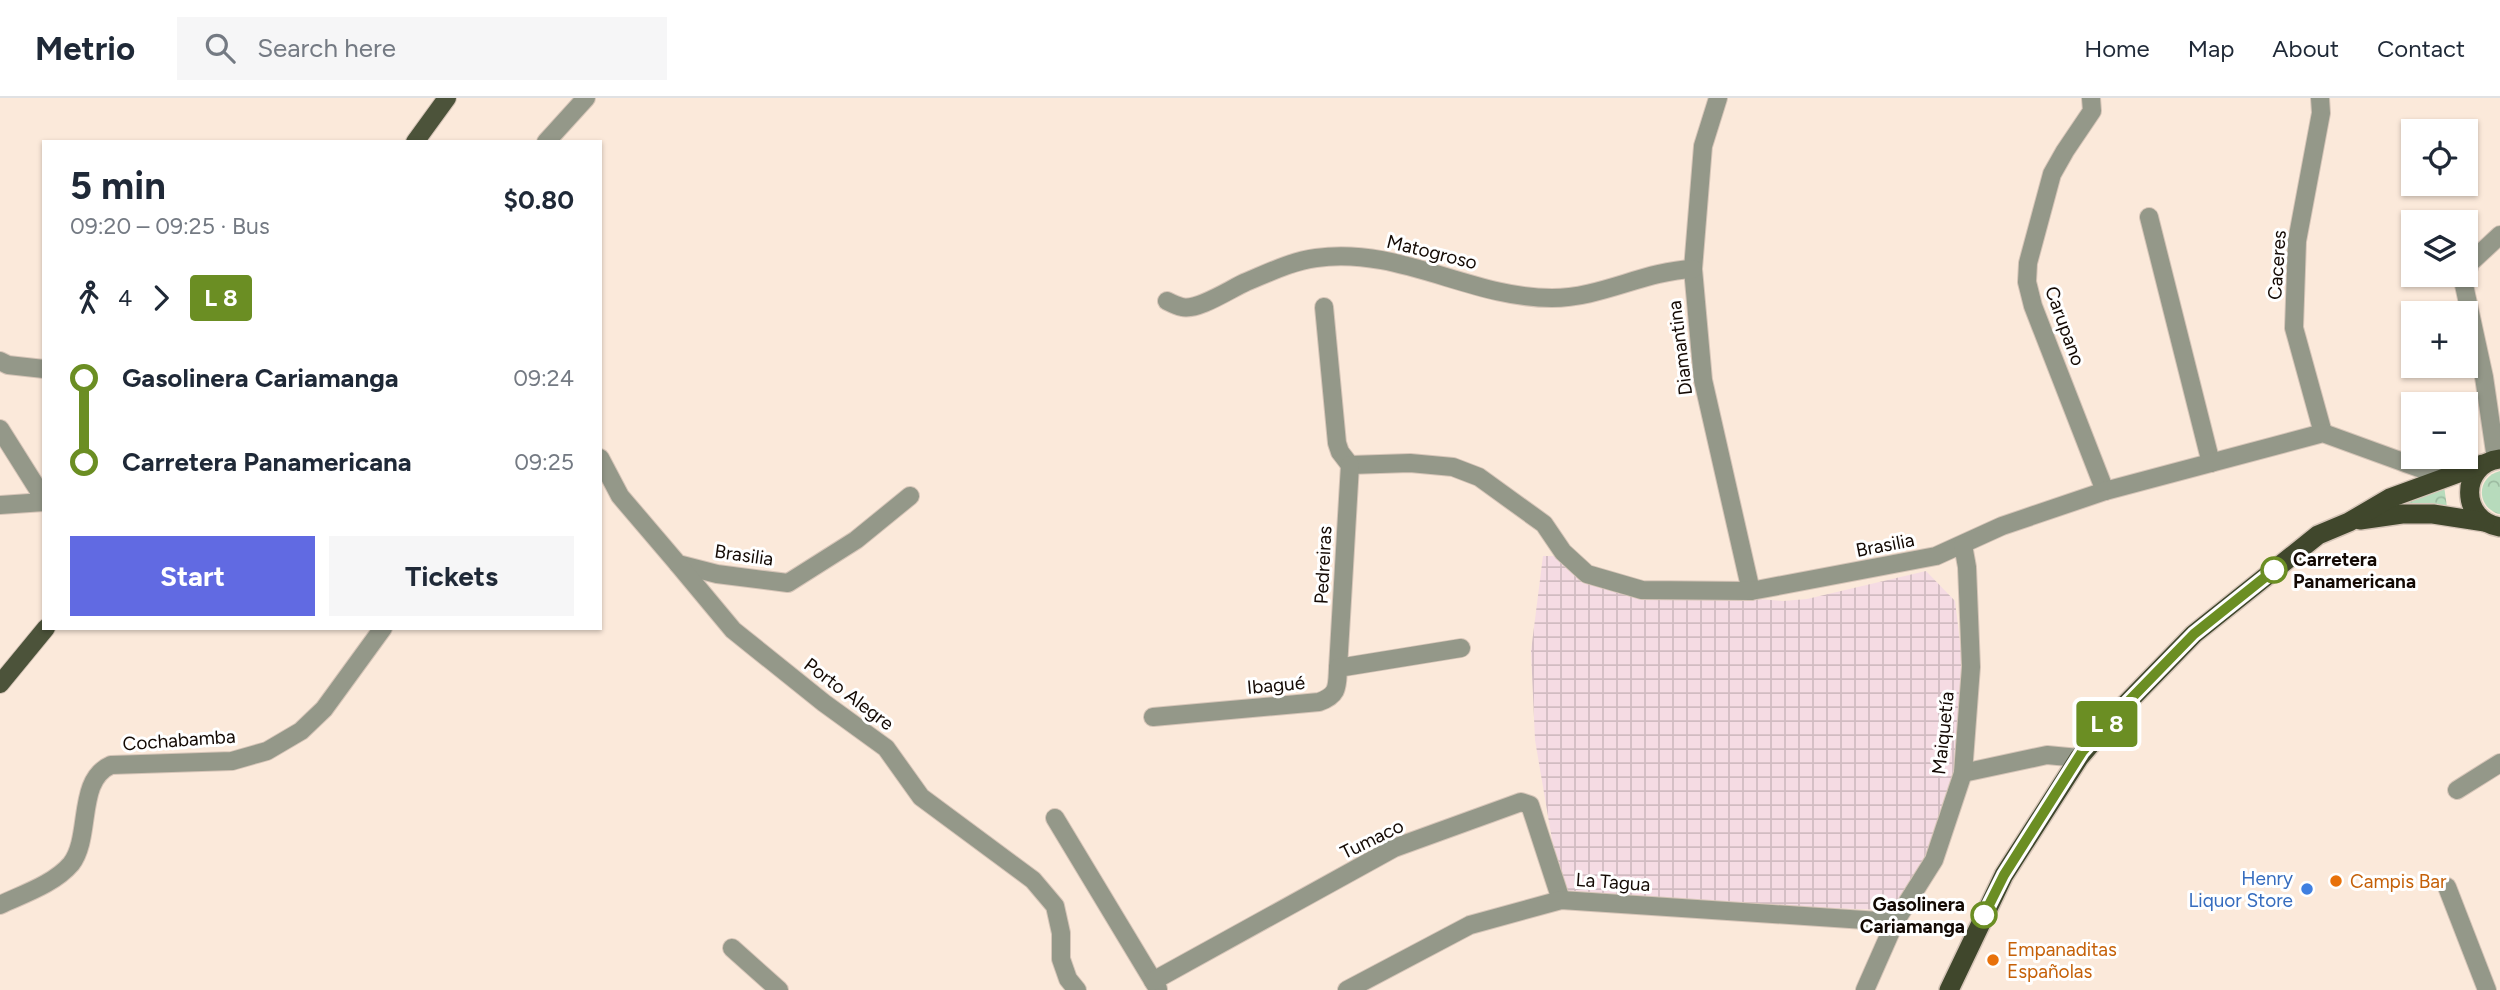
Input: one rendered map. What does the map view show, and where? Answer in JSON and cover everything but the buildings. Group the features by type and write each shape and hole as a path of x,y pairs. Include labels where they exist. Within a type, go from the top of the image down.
{"highway":[{"path":"1949,990 2004,875 2079,758 2119,711 2194,634 2318,535 2349,522 2390,498 2493,461"},
{"path":"2493,461 2474,474 2469,487 2469,501 2475,513 2493,524"},
{"path":"2349,522 2402,514 2433,514 2493,524"}],"main road":[{"path":"416,140 447,98"},
{"path":"1,679 44,630"}],"street":[{"path":"548,140 586,98"},
{"name":"Diamantina","path":"1718,98 1703,146 1693,269 1703,380 1751,592"},
{"name":"Carupano","path":"2091,98 2092,111 2052,174 2028,263 2027,282 2105,491"},
{"name":"Caceres","path":"2320,98 2321,113 2297,242 2294,328 2323,433"},
{"path":"2149,217 2211,463"},
{"path":"2493,461 2484,377 2465,285 2470,263 2500,235"},
{"name":"Matogroso","path":"1167,301 1183,308 1206,302 1290,264 1344,255 1435,272 1484,287 1552,298 1590,293 1656,273 1693,269"},
{"path":"1324,307 1337,443 1350,465"},
{"path":"0,361 8,365 42,369"},
{"path":"0,429 42,497"},
{"path":"2323,433 2444,477"},
{"name":"Brasilia","path":"1350,465 1410,463 1453,467 1479,477 1544,524 1563,552 1587,573 1642,590 1751,592 1936,556 2002,526 2105,491 2323,433"},
{"path":"602,462 620,496 678,564"},
{"name":"Pedreiras","path":"1338,668 1350,465"},
{"name":"Brasilia","path":"678,564 717,574 788,583 856,540 910,496"},
{"path":"0,505 42,500"},
{"name":"Maiquetía","path":"1865,990 1895,922 1934,860 1963,773 1971,667 1967,567 1963,545"},
{"name":"Porto Alegre","path":"678,564 733,630 824,704 886,748 921,797 1033,880 1055,906 1061,933 1061,959 1068,979 1077,990"},
{"name":"Cochabamba","path":"0,905 46,884 71,863 79,848 92,783 103,768 111,765 233,761 267,751 301,731 324,709 382,630"},
{"path":"1338,668 1461,648"},
{"name":"Ibagué","path":"1153,717 1320,702 1331,698 1336,690 1338,668"},
{"path":"1963,773 2047,755 2079,758"},
{"path":"2457,790 2500,763"},
{"name":"Tumaco","path":"1155,985 1394,848 1521,802 1530,805 1561,900"},
{"path":"1055,818 1155,985"},
{"path":"2446,887 2487,990"},
{"name":"La Tagua","path":"1347,990 1470,925 1561,900 1895,922"},
{"path":"732,948 779,990"}],"shaded area":[{"path":"1543,556 1556,556 1584,577 1697,594 1783,601 1807,599 1926,571 1955,601 1963,667 1959,757 1929,849 1908,892 1896,906 1884,910 1562,898 1535,740 1531,651"}],"green space":[{"path":"2500,471 2499,514 2486,505 2482,492 2486,479"},
{"path":"2444,486 2447,507 2423,503 2396,503"}],"bus line":[{"path":"1984,915 2004,875 2082,752 2194,634 2274,570"}],"place":[{"name":"Carretera Panamericana","path":"2274,570"},
{"name":"Campis Bar","path":"2336,881"},
{"name":"Henry Liquor Store","path":"2307,889"},
{"name":"Gasolinera Cariamanga","path":"1984,915"},
{"name":"Empanaditas Españolas","path":"1993,960"}]}
